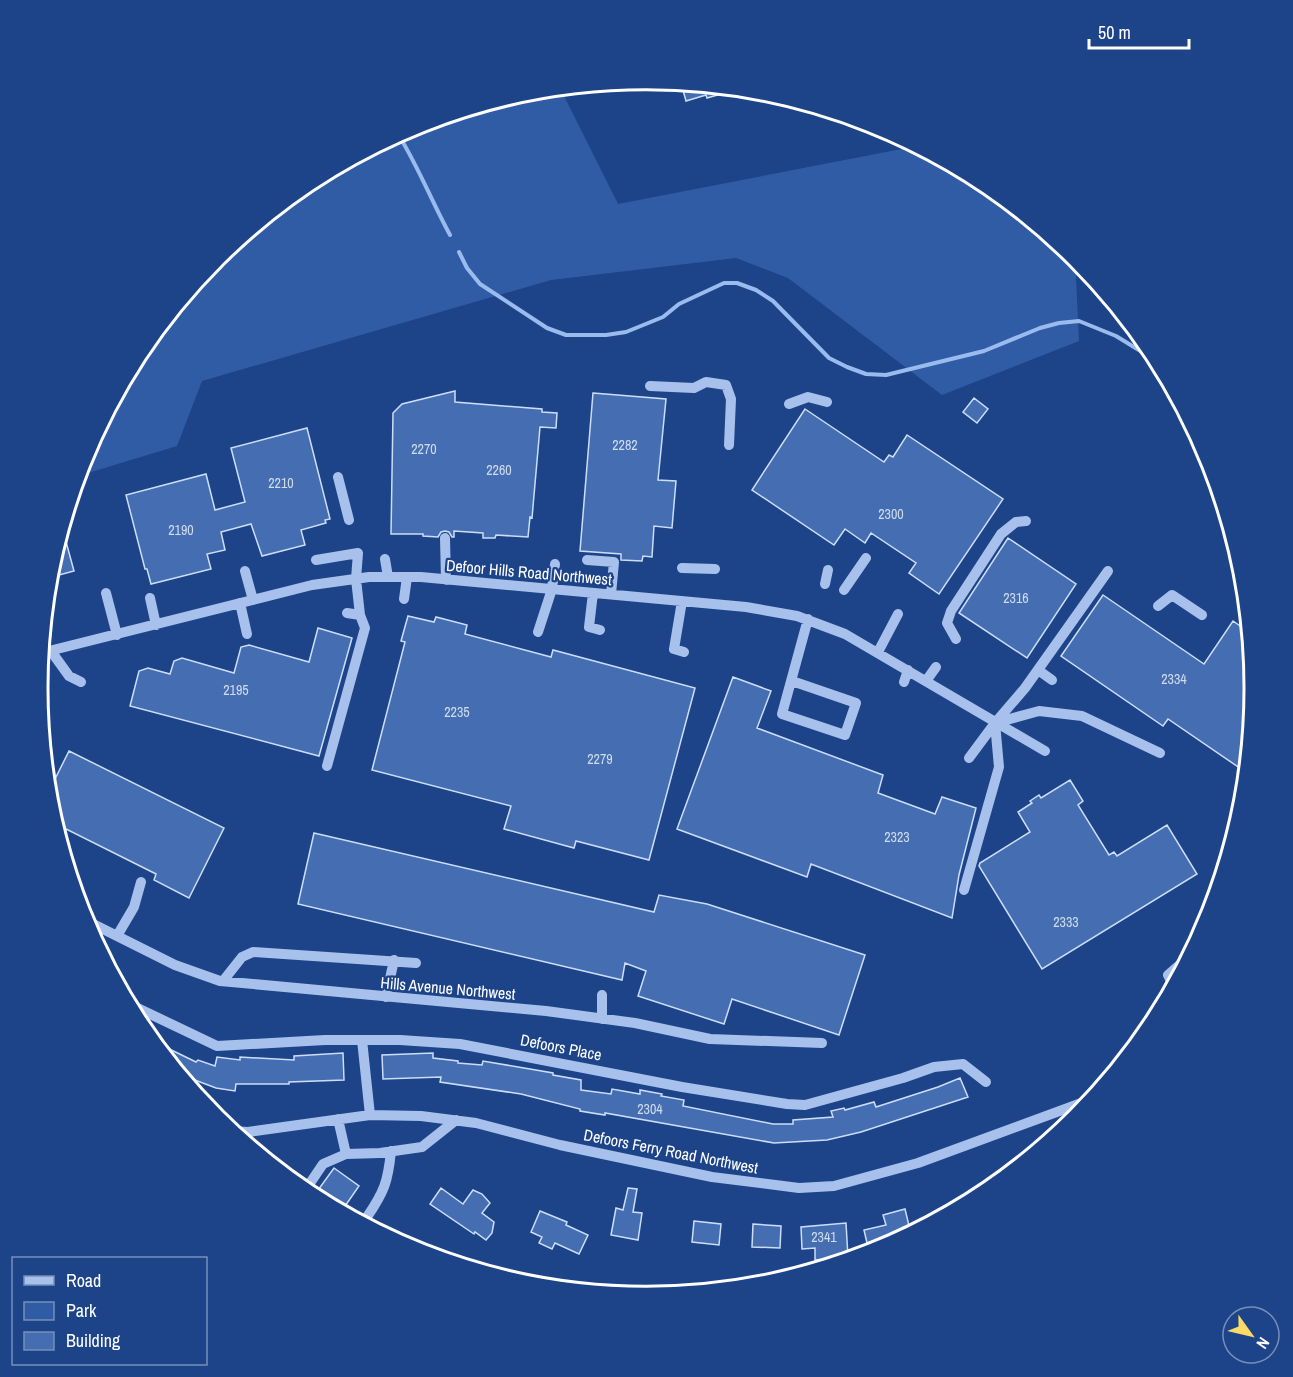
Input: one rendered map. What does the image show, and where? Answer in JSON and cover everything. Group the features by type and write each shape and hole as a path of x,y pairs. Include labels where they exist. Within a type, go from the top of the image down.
{"street":[{"path":"650,386 693,388 706,382 726,385 731,399 729,445"},
{"path":"789,404 808,397 827,402"},
{"path":"338,477 349,520"},
{"path":"956,639 947,623 951,610 1001,534 1016,522 1026,521"},
{"path":"445,538 446,580"},
{"path":"316,560 358,553 356,579 360,615 364,628 327,766"},
{"path":"844,590 866,558"},
{"path":"385,559 388,577"},
{"path":"587,560 614,562 611,594"},
{"path":"538,632 552,589 555,564"},
{"path":"681,568 715,569"},
{"path":"825,584 828,570"},
{"path":"245,571 253,600"},
{"path":"969,758 1025,688 1108,571"},
{"name":"Defoor Hills Road Northwest","path":"49,651 312,585 388,577 611,594 772,610 808,619 845,634 1045,752"},
{"path":"404,598 407,577"},
{"path":"106,593 117,635"},
{"path":"593,593 589,627 600,630"},
{"path":"1158,606 1172,595 1202,615"},
{"path":"150,598 156,625"},
{"path":"682,601 674,649 684,652"},
{"path":"240,603 247,634"},
{"path":"348,613 360,615"},
{"path":"878,652 898,614"},
{"path":"792,681 856,703 845,735 782,714 808,619"},
{"path":"49,655 69,676 81,682"},
{"path":"926,681 936,667"},
{"path":"904,682 908,670"},
{"path":"1038,670 1053,680"},
{"path":"995,723 1038,711 1082,716 1160,753"},
{"path":"964,890 999,767 995,723"},
{"path":"117,936 134,907 141,882"},
{"name":"Hills Avenue Northwest","path":"98,926 175,965 223,981 386,998 546,1011 635,1023 710,1039 822,1043"},
{"path":"223,981 242,957 253,952 416,963"},
{"path":"386,998 394,960"},
{"path":"602,995 602,1019"},
{"name":"Defoors Place","path":"142,1010 217,1046 325,1040 400,1040 460,1044 682,1087 787,1104 805,1105 827,1100 934,1067 963,1064 986,1082"},
{"path":"362,1040 369,1115"},
{"name":"Defoors Ferry Road Northwest","path":"245,1132 369,1115 421,1116 477,1123 560,1145 712,1177 799,1188 834,1185 918,1163 1076,1105"},
{"path":"338,1119 346,1154"},
{"path":"310,1183 323,1164 346,1154 422,1147 456,1120"},
{"path":"367,1217 383,1193 389,1175 391,1151"}],"green space":[{"path":"564,96 618,204 904,149 946,170 979,191 1011,214 1076,271 1079,341 942,395 788,278 736,258 551,280 202,381 177,446 89,473 128,389 149,356 172,324 223,265 282,214 347,170 417,136 454,122 492,110 530,102"}],"building":[{"path":"683,91 719,94 707,98 706,95 686,101"},
{"path":"455,391 455,402 542,409 542,412 557,413 556,428 540,427 532,518 530,517 528,537 496,535 495,538 483,538 483,533 454,531 454,537 445,531 441,532 438,537 423,536 423,534 391,534 393,413 402,404"},
{"path":"593,393 666,399 658,480 676,481 672,528 654,526 652,557 643,556 642,561 621,560 621,554 580,551"},
{"path":"974,398 988,409 977,423 963,412"},
{"path":"805,409 884,462 889,455 893,457 907,435 1003,499 939,594 909,573 916,563 871,533 865,543 845,529 834,545 752,490"},
{"path":"307,428 330,519 325,520 326,523 301,530 305,545 262,556 251,524 221,532 225,550 207,554 211,569 151,584 126,495 206,474 215,510 245,502 231,448"},
{"path":"1008,538 1076,584 1027,658 959,613"},
{"path":"66,542 74,571 59,575"},
{"path":"1103,595 1204,664 1233,621 1242,627 1244,649 1244,728 1240,768 1168,719 1163,726 1061,656"},
{"path":"408,616 434,622 436,617 467,625 465,634 551,657 553,650 695,688 649,860 576,841 574,848 504,829 511,806 372,770 405,642 401,641"},
{"path":"318,628 352,638 319,756 130,706 139,671 148,668 170,674 174,661 182,658 234,673 241,647 249,645 309,662"},
{"path":"733,677 771,691 757,728 883,775 878,793 935,814 942,797 976,808 959,875 952,918 811,864 807,877 677,829"},
{"path":"69,751 224,828 189,898 154,880 156,874 65,828 55,779"},
{"path":"1070,780 1083,801 1078,805 1109,855 1114,852 1117,856 1167,825 1197,874 1042,969 979,866 980,863 1030,832 1018,812 1032,803 1030,801 1039,795 1041,798"},
{"path":"314,833 654,912 659,895 707,904 865,955 839,1035 732,999 724,1024 638,996 646,971 625,963 622,980 298,904"},
{"path":"169,1049 196,1062 198,1060 215,1066 217,1057 240,1060 240,1057 294,1060 294,1056 343,1053 344,1080 289,1082 289,1084 236,1084 235,1091 216,1088 194,1080"},
{"path":"433,1053 433,1058 458,1061 458,1063 482,1065 483,1061 581,1080 581,1090 611,1094 612,1089 640,1094 640,1090 662,1094 661,1096 684,1100 683,1106 773,1124 793,1124 793,1120 833,1117 831,1111 844,1108 845,1110 874,1102 876,1107 960,1078 968,1097 861,1132 827,1140 774,1143 605,1113 605,1115 580,1111 580,1109 521,1094 440,1082 441,1077 383,1079 382,1055"},
{"path":"334,1168 359,1186 345,1206 319,1189"},
{"path":"441,1188 463,1204 473,1190 482,1194 490,1203 482,1213 494,1222 492,1233 486,1240 430,1204"},
{"path":"628,1188 637,1189 633,1212 642,1213 638,1240 611,1235 616,1208 623,1210"},
{"path":"905,1209 909,1226 867,1243 864,1230 886,1225 883,1215"},
{"path":"540,1211 567,1222 566,1225 588,1235 579,1254 555,1243 552,1249 539,1243 542,1237 531,1232"},
{"path":"694,1221 721,1224 719,1245 692,1242"},
{"path":"846,1223 848,1252 826,1259 815,1260 815,1248 802,1249 801,1227"},
{"path":"753,1224 781,1226 780,1248 752,1247"}],"waterway":[{"path":"403,143 450,235"},
{"path":"459,252 467,268 480,284 547,328 566,335 606,335 626,332 663,317 679,304 724,283 737,283 756,290 773,301 829,358 866,374 886,375 984,351 1040,328 1079,321 1116,336 1140,351"}]}
